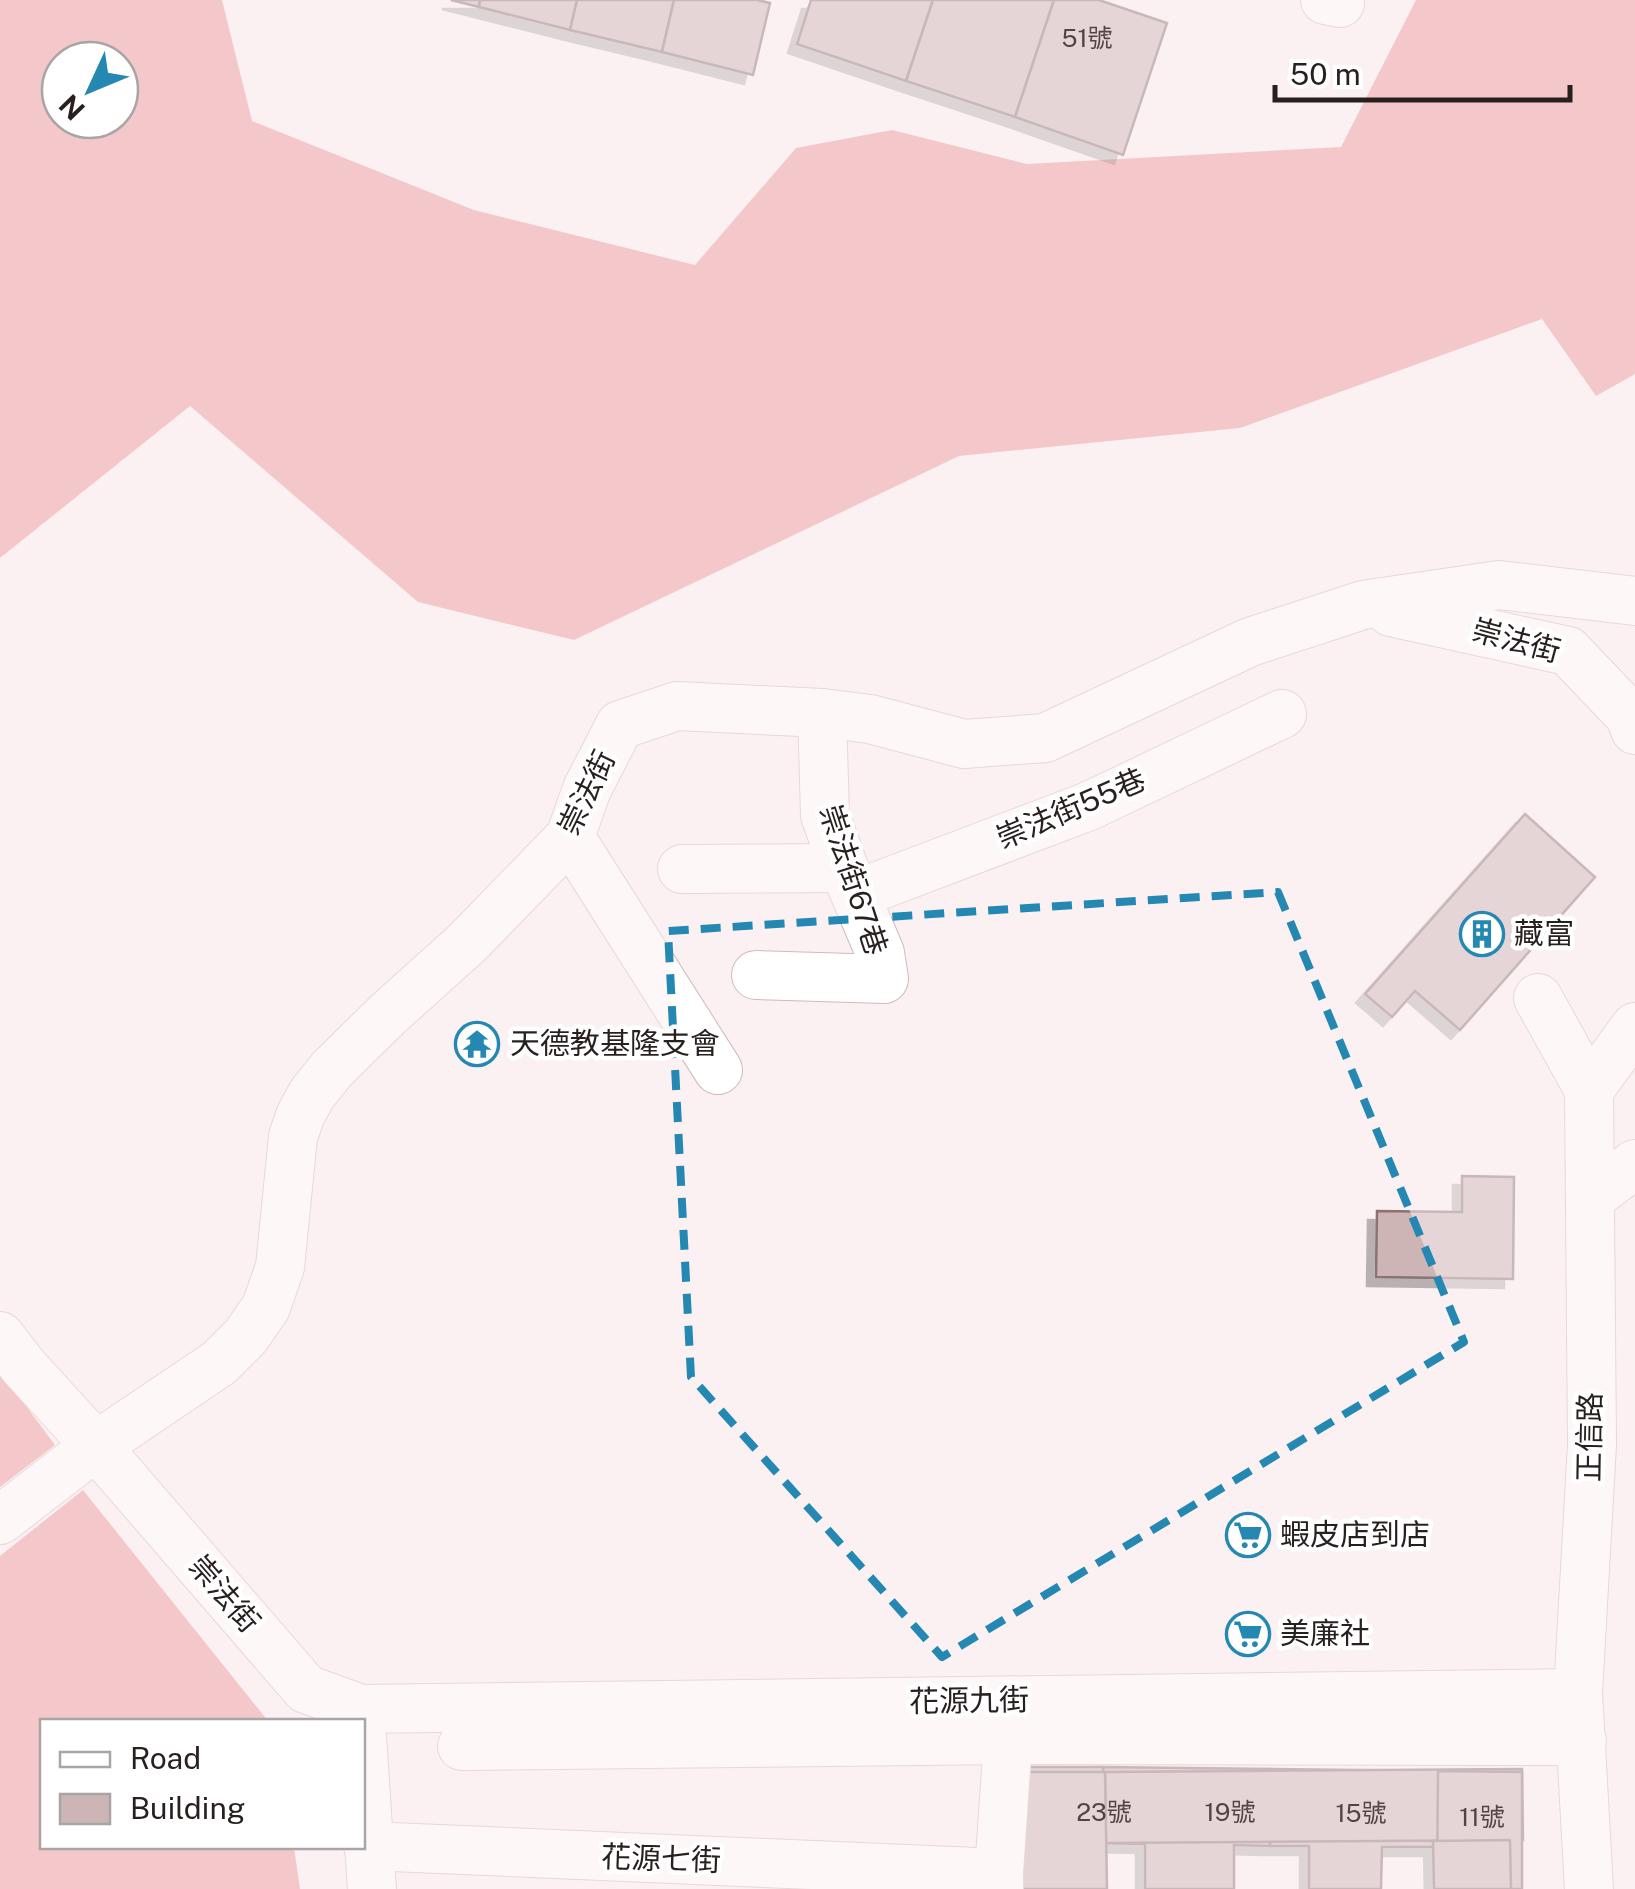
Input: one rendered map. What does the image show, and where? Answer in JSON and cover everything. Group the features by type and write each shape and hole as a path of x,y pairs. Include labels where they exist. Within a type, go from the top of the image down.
{"street":[{"name":"崇法街","path":"96,1446 219,1362 246,1336 266,1307 280,1267 293,1136 312,1094 332,1069 468,942 570,837 587,789 620,725 677,706 870,719 964,744 1045,738 1250,642 1363,606 1499,585 1635,601"},
{"name":"崇法街","path":"1363,606 1568,651 1630,716 1635,730"},
{"name":"崇法街67巷","path":"756,975 884,979 880,953 825,815 822,713"},
{"name":"崇法街55巷","path":"850,881 1089,806 1282,714"},
{"path":"570,837 718,1070"},
{"path":"682,869 850,881"},
{"name":"正信路","path":"1538,998 1589,1090 1592,1444 1578,1693 1589,1889"},
{"path":"1589,1090 1635,1028"},
{"path":"1590,1198 1635,1164"},
{"name":"崇法街","path":"0,1336 306,1689 357,1719"},
{"path":"0,1520 96,1446"},
{"name":"花源九街","path":"365,1722 1578,1693"},
{"path":"999,1881 1008,1740"},
{"name":"花源九街","path":"462,1746 1008,1740 1582,1741"},
{"path":"365,1777 370,1868"},
{"name":"花源七街","path":"370,1868 999,1881"}],"highlighted area":[{"path":"1278,892 1464,1342 942,1657 691,1377 668,931"}],"shaded area":[{"path":"0,0 222,0 252,121 474,210 695,265 796,148 892,130 1027,164 1341,147 1416,0 1635,0 1635,374 1596,396 1542,319 1240,428 959,456 574,640 418,602 190,406 0,558"},
{"path":"0,1371 55,1445 0,1487"},
{"path":"83,1490 266,1719 40,1719 40,1849 294,1849 300,1889 0,1889 0,1556"}],"building":[{"path":"451,0 480,0 479,7"},
{"path":"480,0 577,0 570,30 479,7"},
{"path":"577,0 674,0 662,52 570,30"},
{"path":"674,0 770,3 753,75 662,52"},
{"path":"811,0 933,0 906,81 797,44"},
{"path":"933,0 1054,0 1015,117 906,81"},
{"path":"1054,0 1099,0 1167,23 1123,155 1015,117"},
{"name":"藏富","path":"1525,814 1595,877 1460,1030 1415,991 1392,1017 1365,994"},
{"path":"1462,1176 1514,1177 1513,1279 1376,1277 1377,1211 1462,1212"},
{"path":"1019,1767 1103,1767 1106,1889 1021,1889"},
{"path":"1103,1767 1271,1769 1270,1846 1234,1845 1234,1889 1145,1889 1145,1844 1105,1843"},
{"path":"1271,1769 1438,1771 1437,1847 1382,1847 1381,1889 1309,1889 1309,1846 1270,1846"},
{"path":"1522,1769 1523,1840 1106,1843 1105,1772"},
{"path":"1438,1771 1522,1772 1522,1889 1437,1889"},
{"path":"1019,1772 1105,1772 1107,1889 1020,1889"},
{"path":"1510,1840 1511,1889 1434,1889 1433,1841"}],"place":[{"name":"藏富","path":"1482,934"},
{"name":"天德教基隆支會","path":"477,1044"},
{"name":"蝦皮店到店","path":"1248,1535"},
{"name":"美廉社","path":"1248,1634"}]}
